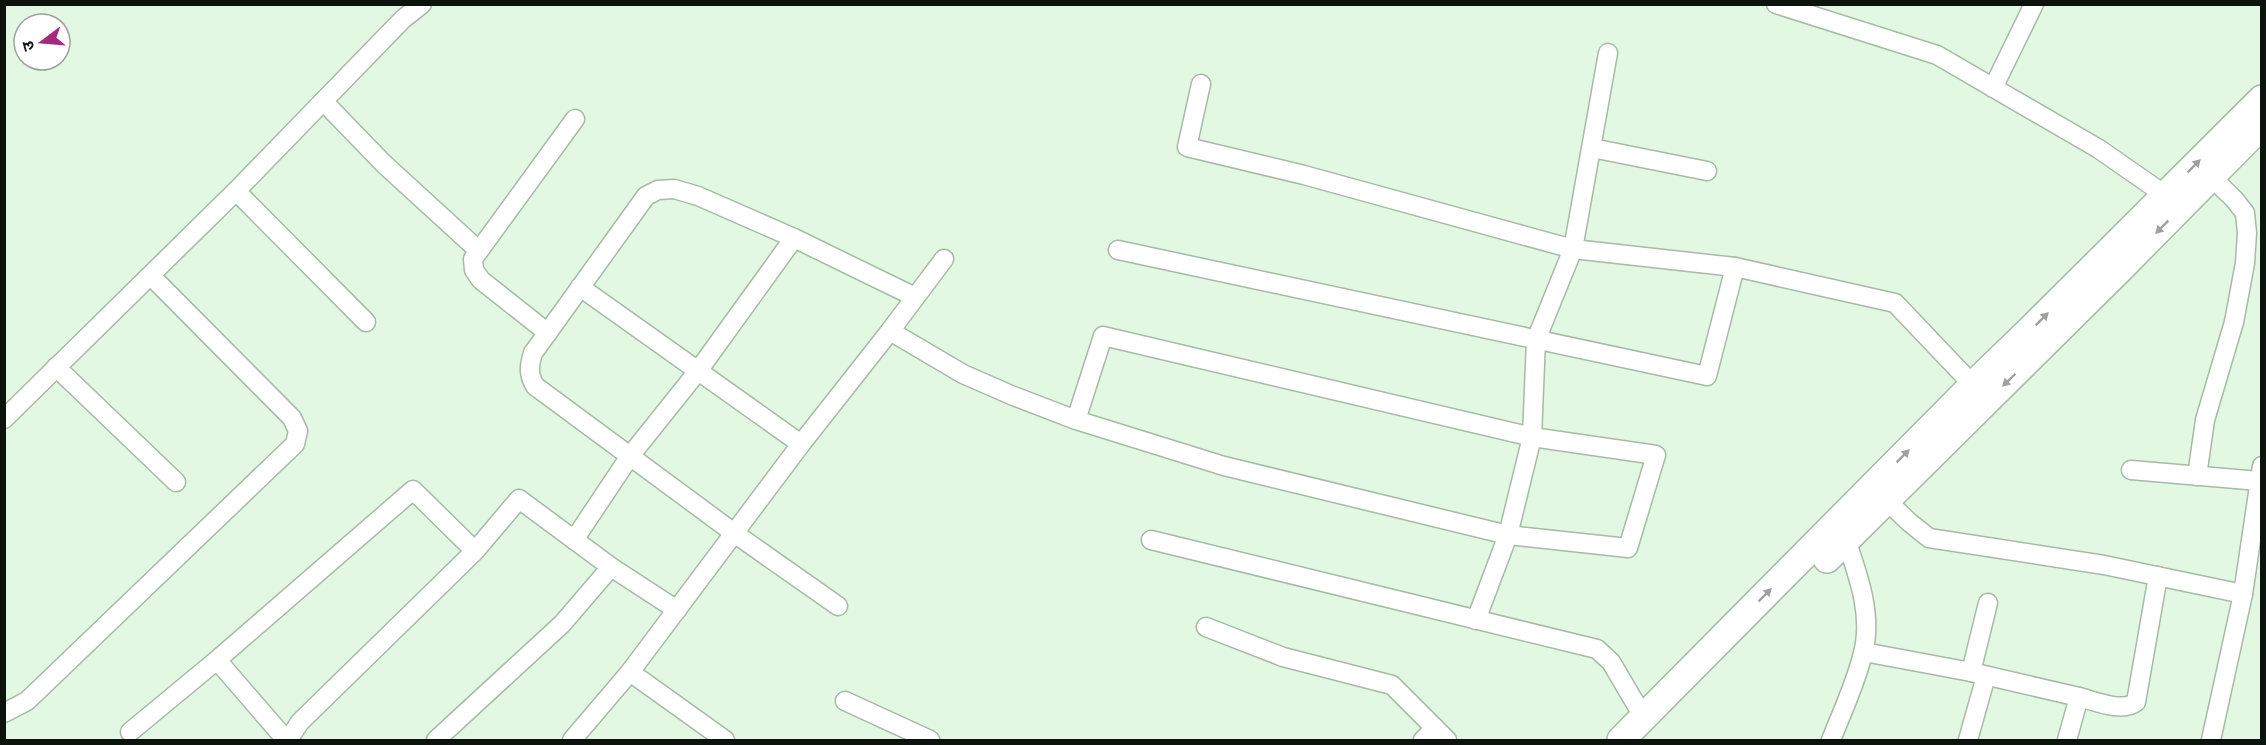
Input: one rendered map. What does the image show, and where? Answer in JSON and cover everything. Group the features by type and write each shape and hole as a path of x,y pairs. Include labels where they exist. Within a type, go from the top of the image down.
{"highway":[{"path":"1645,729 1973,385 2262,99"},
{"path":"1621,741 1645,729 1846,540 2211,177 2259,133"}],"street":[{"path":"4,419 236,191 403,19 422,4"},
{"path":"1776,4 1937,54 2098,149 2165,195"},
{"path":"1993,88 2034,4"},
{"path":"1476,620 1508,535 1532,437 1536,340 1574,249 1608,54"},
{"path":"1201,84 1188,147 1304,175 1574,249 1735,267 1895,303 1973,385"},
{"path":"322,101 384,164 478,250"},
{"path":"548,333 481,280 474,270 473,259 575,119"},
{"path":"1592,148 1707,171"},
{"path":"2197,476 2205,420 2234,321 2245,263 2247,232 2245,213 2211,177"},
{"path":"838,606 734,533 535,386 529,375 530,363 533,353 646,196 658,190 674,189 698,196 794,238 915,297"},
{"path":"236,191 366,322"},
{"path":"574,540 630,456 698,371 794,238"},
{"path":"1118,250 1707,376 1735,267"},
{"path":"573,741 630,672 801,444 890,332 944,259"},
{"path":"4,713 27,701 295,444 298,431 292,418 151,276"},
{"path":"580,287 801,444"},
{"path":"890,332 963,374 1076,420 1224,466 1508,535 1628,548 1656,455 1532,437 1103,336 1076,420"},
{"path":"56,367 176,482"},
{"path":"2131,470 2197,476 2260,474 2243,594 2211,741"},
{"path":"128,738 413,490 475,551"},
{"path":"216,660 287,741 300,722 475,551 519,499 611,567 677,610"},
{"path":"1886,500 1929,538 2104,565 2243,594"},
{"path":"1151,540 1597,649 1611,662 1645,729"},
{"path":"1831,741 1864,651 1866,614 1862,585 1846,540"},
{"path":"436,741 562,624 611,567"},
{"path":"1864,651 2130,707 2136,702 2158,576"},
{"path":"1968,741 1988,603"},
{"path":"1206,627 1283,657 1392,685 1435,736"},
{"path":"630,672 725,741"},
{"path":"2067,741 2079,697"},
{"path":"845,701 901,735 930,741"}]}
